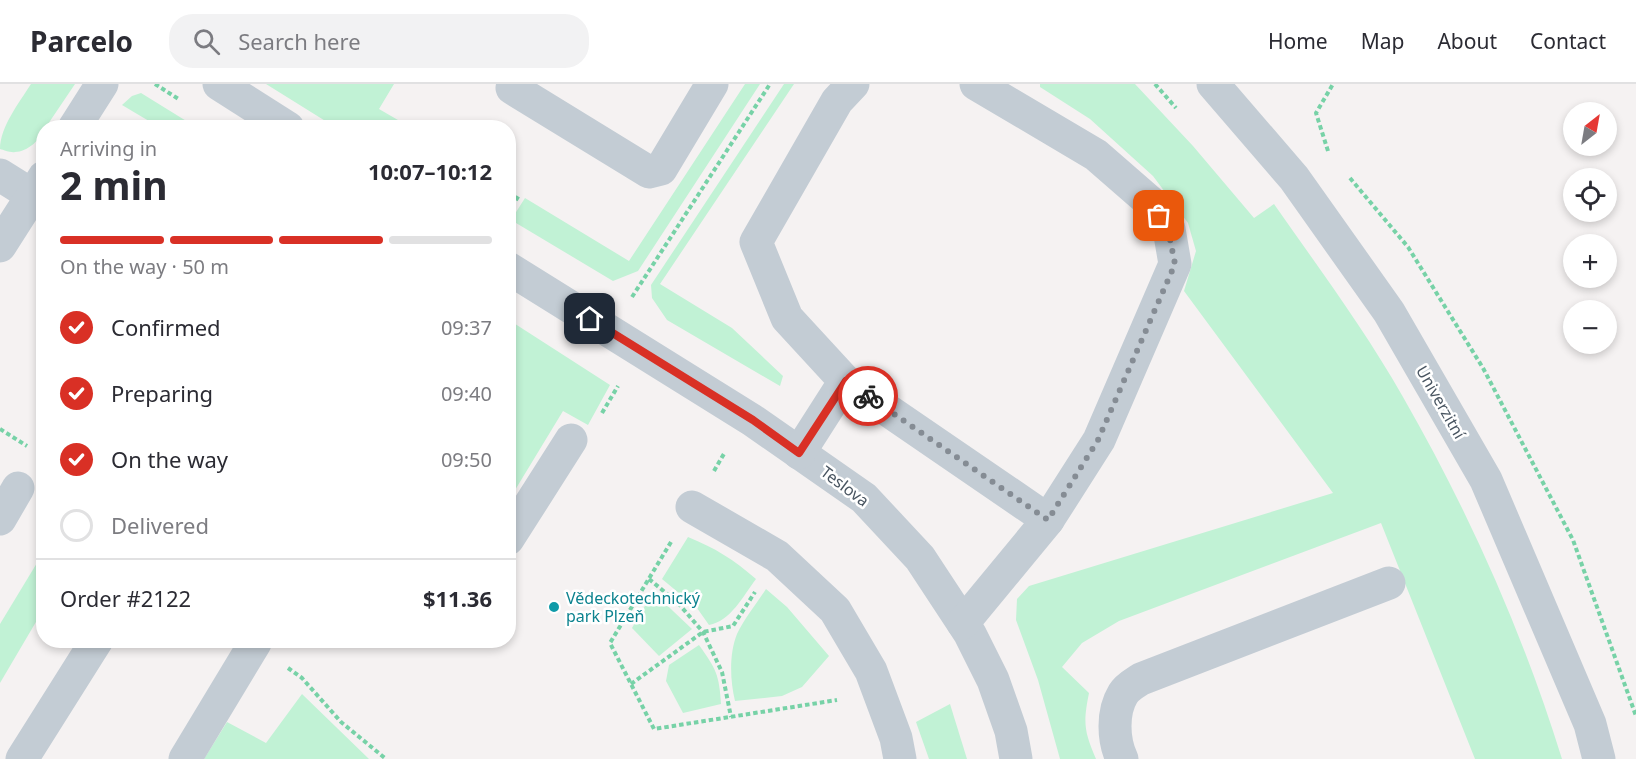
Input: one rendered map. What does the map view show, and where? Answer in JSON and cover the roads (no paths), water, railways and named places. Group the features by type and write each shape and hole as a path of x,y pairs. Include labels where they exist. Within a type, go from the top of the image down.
{"street":[{"path":"79,120 102,84"},
{"path":"219,84 275,120"},
{"path":"512,88 649,172 661,169 712,84"},
{"path":"853,84 837,101 756,242 787,318 846,381 1048,520"},
{"path":"963,623 1048,520 1098,440 1175,264 1168,229 1150,202 1096,155 976,84"},
{"name":"Univerzitní","path":"1216,85 1294,178 1389,312 1486,480 1590,724 1599,759"},
{"path":"0,175 36,185"},
{"path":"0,246 36,189"},
{"name":"Teslova","path":"516,273 753,420 864,498 920,558 963,623 993,680 1011,731 1016,759"},
{"path":"799,453 846,381"},
{"path":"516,526 571,440"},
{"path":"0,519 18,488"},
{"path":"692,507 777,556 835,610 871,671 896,738 900,759"},
{"path":"1122,759 1117,750 1116,741 1117,706 1124,692 1141,679 1389,583"},
{"path":"22,759 92,648"},
{"path":"185,759 252,648"}],"place":[{"name":"Vědeckotechnický park Plzeň","path":"554,607"}]}
